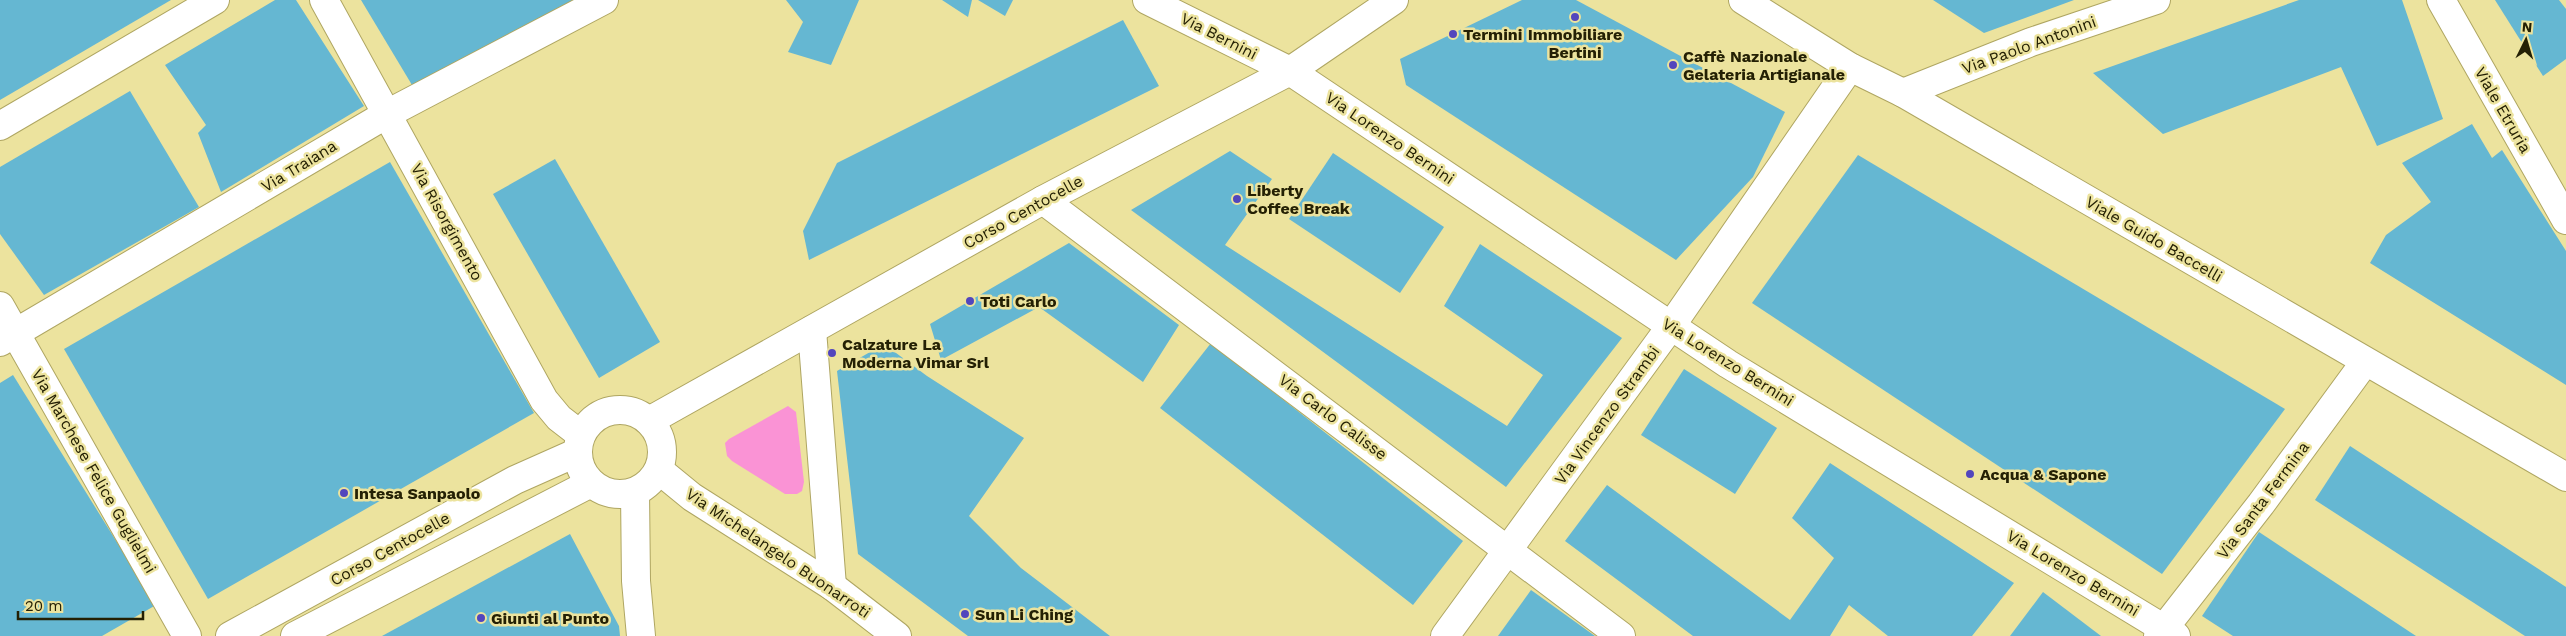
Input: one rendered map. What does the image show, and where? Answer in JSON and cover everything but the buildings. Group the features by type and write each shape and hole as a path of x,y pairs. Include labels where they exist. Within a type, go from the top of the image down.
{"street":[{"path":"0,126 215,0"},
{"name":"Via Risorgimento","path":"324,0 544,400 579,443"},
{"name":"Via Traiana","path":"8,338 387,114 604,0"},
{"name":"Via Bernini","path":"1147,0 1290,71"},
{"name":"Corso Centocelle","path":"649,420 1043,200 1290,71 1394,0"},
{"name":"Viale Guido Baccelli","path":"1743,0 1850,67 1903,93 2566,477"},
{"name":"Via Paolo Antonini","path":"1903,93 2031,42 2156,0"},
{"name":"Viale Etruria","path":"2440,0 2566,220"},
{"name":"Via Vincenzo Strambi","path":"1445,636 1671,326 1850,67"},
{"name":"Via Lorenzo Bernini","path":"1290,71 1728,364 2166,634"},
{"name":"Via Carlo Calisse","path":"1043,200 1621,636"},
{"name":"Via Marchese Felice Guglielmi","path":"0,306 8,338 187,636"},
{"path":"812,330 832,586"},
{"name":"Via Santa Fermina","path":"2166,634 2365,362"},
{"path":"612,410 629,410 649,420 655,428 662,446 659,470 648,483 635,492 611,493 591,482 584,474 579,443 591,422 612,410"},
{"name":"Corso Centocelle","path":"230,636 579,443"},
{"name":"Via Michelangelo Buonarroti","path":"659,470 692,497 832,586 897,636"},
{"path":"295,636 591,482"},
{"path":"635,492 636,581 640,636"}],"shaded area":[{"path":"788,406 796,412 804,482 802,491 797,494 785,494 732,461 727,456 725,443"}],"place":[{"name":"Immobiliare Bertini","path":"1575,17"},
{"name":"Termini","path":"1453,34"},
{"name":"Caffè Nazionale Gelateria Artigianale","path":"1673,65"},
{"name":"Liberty Coffee Break","path":"1237,199"},
{"name":"Toti Carlo","path":"970,301"},
{"name":"Calzature La Moderna Vimar Srl","path":"832,353"},
{"name":"Acqua & Sapone","path":"1970,474"},
{"name":"Intesa Sanpaolo","path":"344,493"},
{"name":"Sun Li Ching","path":"965,614"},
{"name":"Giunti al Punto","path":"481,618"}]}
